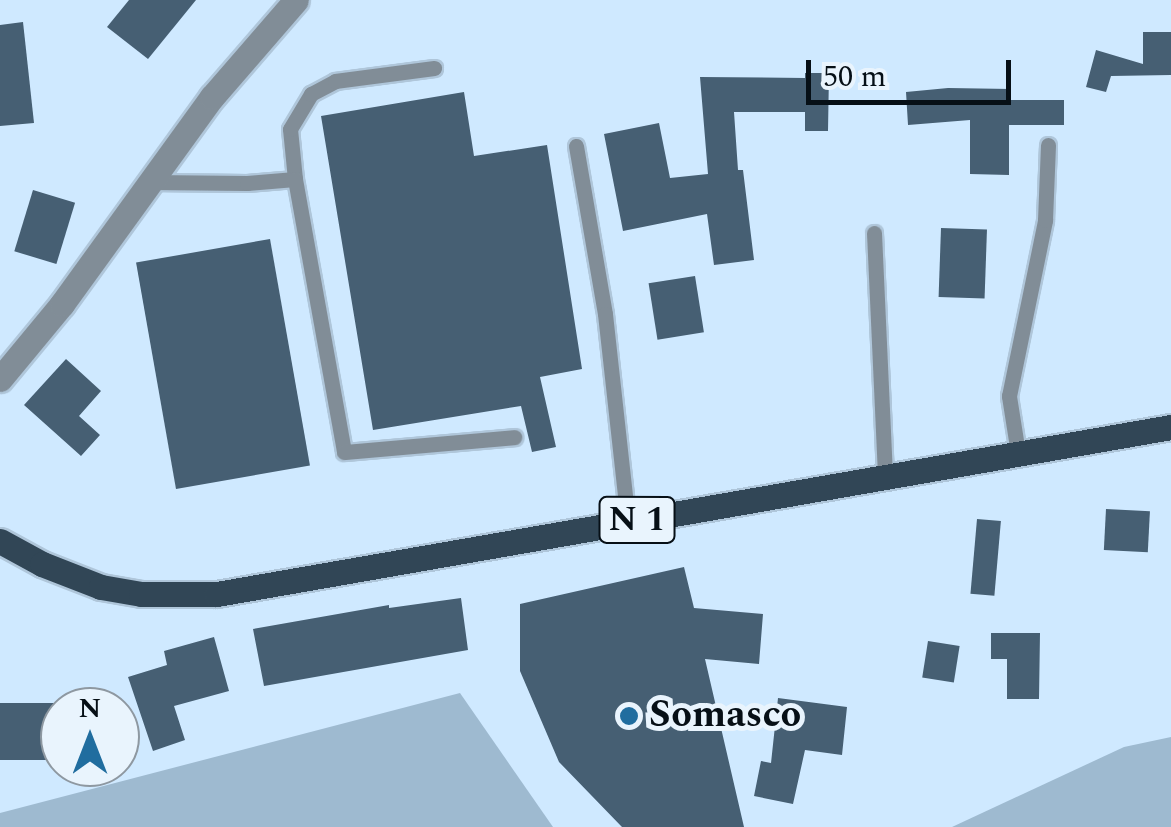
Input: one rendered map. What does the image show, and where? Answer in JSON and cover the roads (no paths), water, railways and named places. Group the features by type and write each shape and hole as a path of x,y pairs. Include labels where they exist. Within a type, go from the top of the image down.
{"main road":[{"name":"N 1","path":"0,541 42,564 101,587 180,596 218,594 1171,427"}],"street":[{"path":"0,379 62,304 212,97 296,0"}],"lane":[{"path":"434,68 336,82 310,94 290,129 295,179 344,452 514,437"},
{"path":"1018,453 1009,396 1046,220 1048,145"},
{"path":"576,146 605,314 628,522"},
{"path":"149,182 247,184 295,179"},
{"path":"874,233 885,477"}],"place":[{"name":"Somasco","path":"629,716"}]}
